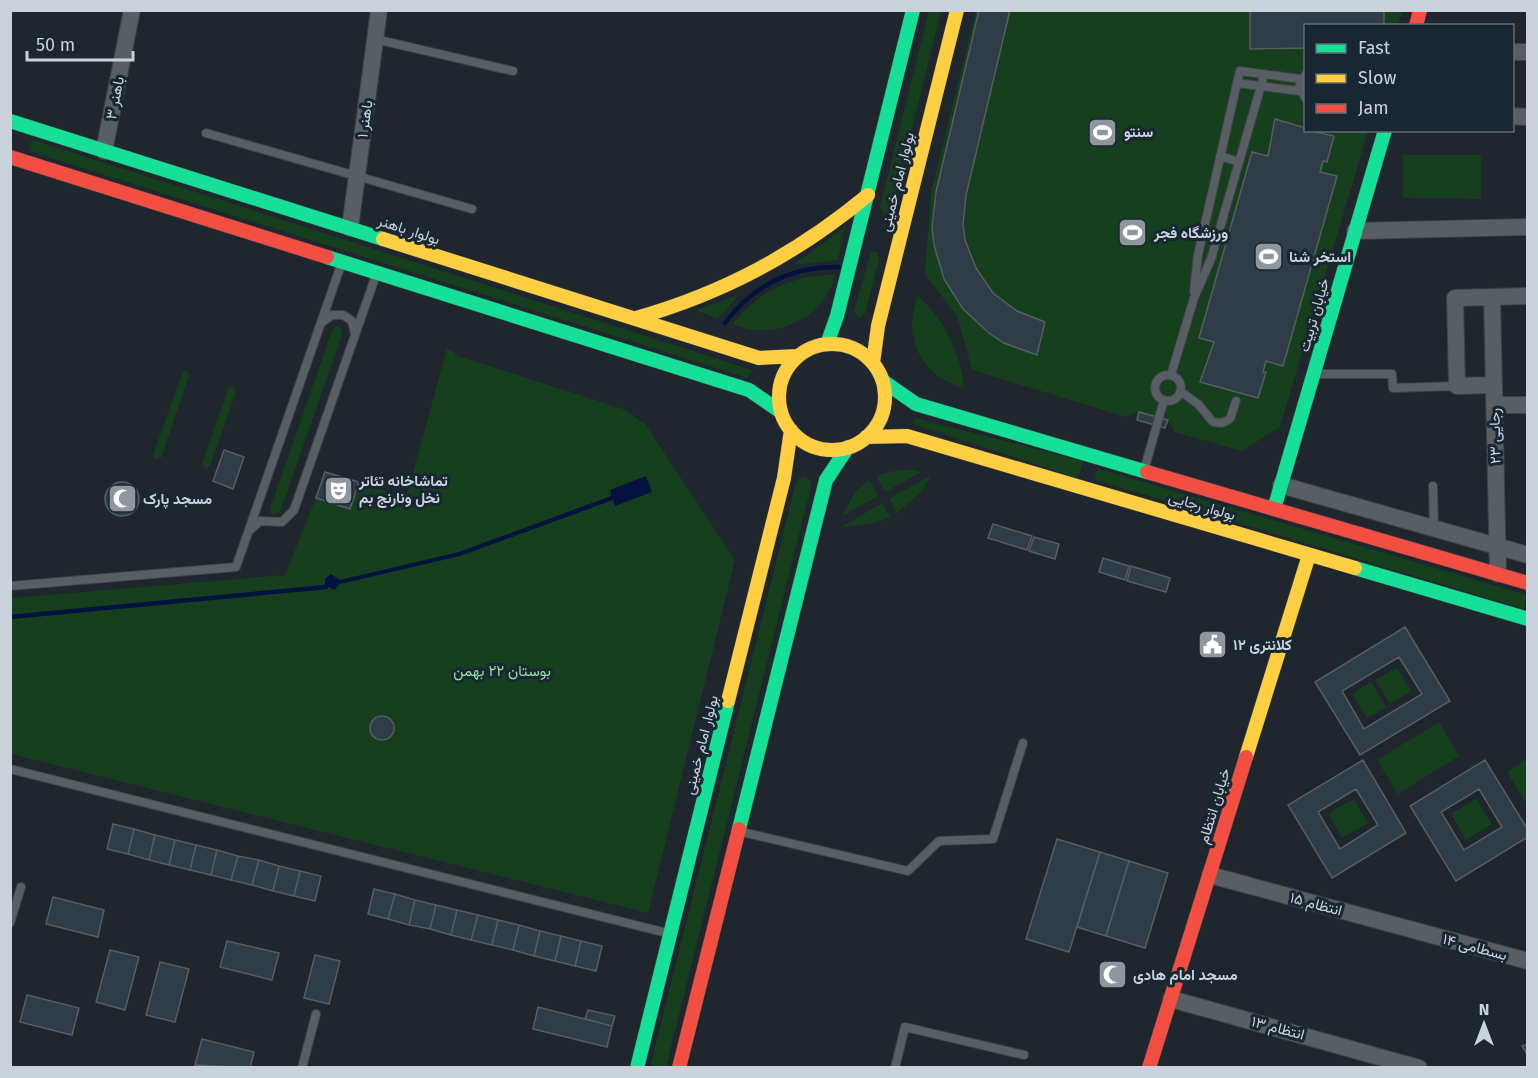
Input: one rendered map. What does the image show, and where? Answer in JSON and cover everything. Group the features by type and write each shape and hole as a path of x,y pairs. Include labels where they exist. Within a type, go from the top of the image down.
{"main road":[{"name":"بولوار امام خمینی","path":"827,344 865,229 868,195 913,10"},
{"name":"بولوار امام خمینی","path":"873,363 895,236 957,10"},
{"name":"بولوار باهنر","path":"14,122 759,357 798,356"},
{"path":"12,140 14,122"},
{"name":"خیابان تربیت","path":"1274,509 1384,132"},
{"path":"10,157 749,390 781,412 791,430 807,443 817,447 848,447 866,437 883,412 885,401 883,381 873,363 847,346 827,344 798,356 791,363 781,381 781,412"},
{"path":"636,318 692,302 746,279 806,244 868,195"},
{"name":"بولوار رجایی","path":"883,381 916,404 1527,583"},
{"name":"بولوار امام خمینی","path":"637,1068 670,933 798,478 791,430"},
{"name":"بولوار رجایی","path":"866,437 907,436 1527,619"},
{"path":"679,1068 824,486 848,447"},
{"path":"1098,492 1088,485 1087,472 1095,461 1108,460"},
{"path":"798,478 824,486"},
{"name":"خیابان انتظام","path":"1149,1068 1309,555"}],"street":[{"name":"باهنر ۳","path":"104,151 132,10"},
{"name":"باهنر ۱","path":"350,228 379,10"},
{"path":"1355,231 1527,227"},
{"path":"1494,385 1457,386 1455,298 1527,296"},
{"name":"رجایی ۲۳","path":"1492,297 1498,574"},
{"path":"1494,405 1527,405"},
{"path":"1281,485 1527,555"},
{"name":"انتظام ۱۵","path":"1210,875 1422,933"},
{"name":"بسطامی ۱۴","path":"1422,933 1527,961"},
{"name":"انتظام ۱۳","path":"1171,999 1419,1068"}],"lane":[{"path":"375,39 513,71"},
{"path":"1194,298 1198,255 1240,71 1303,76 1299,92"},
{"path":"1171,375 1194,298 1211,259 1264,74"},
{"path":"1237,83 1299,92 1304,98"},
{"path":"206,133 472,209"},
{"path":"1221,156 1239,162"},
{"path":"10,586 236,567 342,262"},
{"path":"248,533 255,524 288,519 294,510 377,273"},
{"path":"320,326 332,315 343,315 352,321 354,338"},
{"path":"1314,374 1392,374 1393,388 1457,386"},
{"path":"1171,375 1179,382 1180,392 1174,399 1164,400 1156,394 1155,384 1162,376 1171,375"},
{"path":"1180,392 1198,404 1213,422 1222,423 1230,419 1236,401"},
{"path":"1144,470 1164,400"},
{"path":"1433,486 1434,528"},
{"path":"260,498 262,515 271,521"},
{"path":"738,831 908,871 939,841 993,839 1023,743"},
{"path":"10,769 670,933"},
{"path":"10,922 21,887"},
{"path":"302,1068 316,1014"},
{"path":"895,1068 905,1027 1024,1055"}],"green space":[{"path":"929,11 941,11 892,210 884,214 880,207"},
{"name":"ورزشگاه فجر","path":"976,11 1403,11 1398,24 1304,24 1304,132 1368,132 1280,427 1242,451 1175,432 1168,420 1139,412 1126,417 972,370 957,316 925,274 931,192"},
{"path":"33,140 752,370 748,378 29,151 29,145"},
{"path":"1403,155 1481,155 1481,199 1403,198"},
{"path":"845,227 838,260 793,265"},
{"path":"871,252 877,252 879,259 865,314 858,318 854,311"},
{"path":"835,275 830,290 821,303 796,322 780,328 765,330 748,329 733,324 753,303 778,287 805,278"},
{"path":"739,295 718,319 696,310"},
{"path":"918,296 936,316 950,338 959,362 964,388 949,383 937,375 919,353 912,326 913,311"},
{"path":"338,325 343,332 280,512 272,515 270,509 333,328"},
{"name":"بوستان ۲۲ بهمن","path":"447,349 455,352 455,355 623,409 645,424 735,560 648,913 11,754 11,598 285,575 316,498 359,482 406,498"},
{"path":"183,371 188,371 189,376 161,458 154,460 153,455"},
{"path":"229,387 234,387 236,392 210,466 206,469 202,464"},
{"path":"915,418 1083,461 1078,478 913,424"},
{"path":"1099,469 1527,595 1524,609 1096,480 1095,474"},
{"path":"894,471 921,472 885,492 876,476"},
{"path":"931,475 923,490 897,513 889,499"},
{"path":"805,477 810,481 811,486 666,1067 650,1068 796,483 800,478"},
{"path":"869,480 878,496 842,516 855,492"},
{"path":"882,503 890,517 874,523 840,528"},
{"path":"1397,667 1411,691 1390,704 1375,680"},
{"path":"1371,682 1386,707 1367,718 1352,694"},
{"path":"1439,722 1459,756 1398,794 1377,760"},
{"path":"1527,759 1527,805 1507,772"},
{"path":"1354,799 1368,823 1342,838 1328,814"},
{"path":"1476,799 1492,824 1466,840 1451,814"}],"water":[{"path":"646,476 652,492 615,506 613,500 460,556 340,584 334,590 325,585 325,579 331,574 340,580 459,552 611,496 610,490"}],"building":[{"path":"979,10 1010,10 966,195 963,225 965,240 976,268 993,293 1017,311 1045,322 1037,355 1004,343 989,333 963,309 944,279 934,245 932,228 936,192"},
{"path":"1250,10 1384,10 1384,24 1304,24 1304,48 1250,49"},
{"name":"استخر شنا","path":"1275,119 1304,127 1304,132 1334,136 1327,162 1323,161 1320,172 1337,176 1283,366 1266,361 1263,372 1266,372 1258,398 1200,382 1214,342 1199,338 1252,152 1268,156"},
{"path":"1139,412 1168,420 1165,428 1137,420"},
{"path":"224,450 244,457 233,489 213,481"},
{"name":"تماشاخانه تئاتر نخل ونارنج بم","path":"325,472 359,482 350,509 316,498"},
{"name":"مسجد پارک","path":"122,482 134,487 139,499 134,511 122,516 110,511 105,499 110,487"},
{"path":"993,524 1032,536 1027,550 988,538"},
{"path":"1034,537 1059,544 1055,559 1029,551"},
{"path":"1103,558 1129,566 1125,580 1099,572"},
{"path":"1131,566 1170,578 1166,592 1127,581"},
{"path":"1405,627 1450,701 1360,755 1315,682","holes":["1399,657 1422,694 1364,729 1342,691"]},
{"path":"382,716 390,720 394,728 390,736 382,740 374,736 370,728 374,720"},
{"path":"1363,760 1406,833 1332,878 1288,805","holes":["1356,789 1378,825 1340,849 1318,812"]},
{"path":"1485,760 1528,830 1528,837 1456,881 1410,806","holes":["1479,789 1502,827 1464,850 1441,812"]},
{"path":"113,824 134,829 128,854 107,849"},
{"path":"134,829 155,835 149,860 128,854"},
{"path":"155,835 175,840 169,865 149,860"},
{"path":"1057,839 1100,852 1069,952 1026,939"},
{"path":"175,840 196,845 190,870 169,865"},
{"path":"196,845 217,850 211,875 190,870"},
{"path":"217,850 238,856 231,880 211,875"},
{"path":"1100,852 1129,861 1106,936 1077,927"},
{"path":"238,856 259,860 252,885 231,880"},
{"path":"259,860 279,866 273,891 252,885"},
{"path":"1129,861 1168,873 1145,948 1106,936"},
{"path":"279,866 300,871 294,896 273,891"},
{"path":"300,871 321,876 315,901 294,896"},
{"path":"374,889 395,894 388,919 368,914"},
{"path":"395,894 415,900 409,925 388,919"},
{"path":"53,897 104,910 98,937 46,924"},
{"path":"415,900 436,905 430,929 409,925"},
{"path":"436,905 457,910 451,935 430,929"},
{"path":"457,910 478,915 471,940 451,935"},
{"path":"478,915 498,920 492,945 471,940"},
{"path":"498,920 519,925 513,950 492,945"},
{"path":"519,925 540,931 534,956 513,950"},
{"path":"540,931 561,936 555,961 534,956"},
{"path":"561,936 581,941 575,966 555,961"},
{"path":"227,941 279,953 272,980 220,967"},
{"path":"581,941 602,946 596,971 575,966"},
{"path":"110,950 139,957 125,1010 96,1002"},
{"path":"315,955 340,961 329,1004 304,998"},
{"path":"160,962 189,969 175,1022 146,1015"},
{"path":"27,995 79,1008 72,1035 20,1022"},
{"path":"538,1007 612,1026 607,1047 533,1029"},
{"path":"588,1010 615,1016 612,1026 585,1019"},
{"path":"202,1039 254,1052 250,1068 195,1065"},
{"path":"1528,1044 1528,1056 1522,1046"}],"waterway":[{"path":"725,323 748,298 775,280 806,270 839,267"},
{"path":"10,617 326,587"}],"traffic: fast":[{"path":"827,344 837,316 913,10"},
{"path":"10,121 383,239"},
{"path":"1274,509 1384,132"},
{"path":"327,257 749,390 781,412"},
{"path":"883,381 916,404 1147,472"},
{"path":"739,829 826,480 848,447"},
{"path":"1355,568 1528,619"},
{"path":"637,1068 728,701"}],"traffic: slow":[{"path":"873,363 878,326 957,10"},
{"path":"636,318 700,296 759,269 815,235 868,195"},
{"path":"383,239 759,358 798,356"},
{"path":"832,344 852,348 869,360 881,377 885,397 881,417 869,434 852,446 832,450 812,446 795,434 783,417 779,397 783,377 795,360 812,348 832,344"},
{"path":"728,701 784,478 791,430"},
{"path":"866,437 907,436 1355,568"},
{"path":"1246,757 1309,555"}],"traffic: jam":[{"path":"1416,24 1420,10"},
{"path":"10,157 327,257"},
{"path":"1147,472 1528,583"},
{"path":"1149,1068 1246,757"},
{"path":"679,1068 739,829"}],"place":[{"name":"سنتو","path":"1103,132"},
{"name":"ورزشگاه فجر","path":"1133,233"},
{"name":"استخر شنا","path":"1268,257"},
{"name":"تماشاخانه تئاتر نخل ونارنج بم","path":"338,490"},
{"name":"مسجد پارک","path":"122,499"},
{"name":"کلانتری ۱۲","path":"1212,645"},
{"name":"مسجد امام هادی","path":"1112,975"}]}
